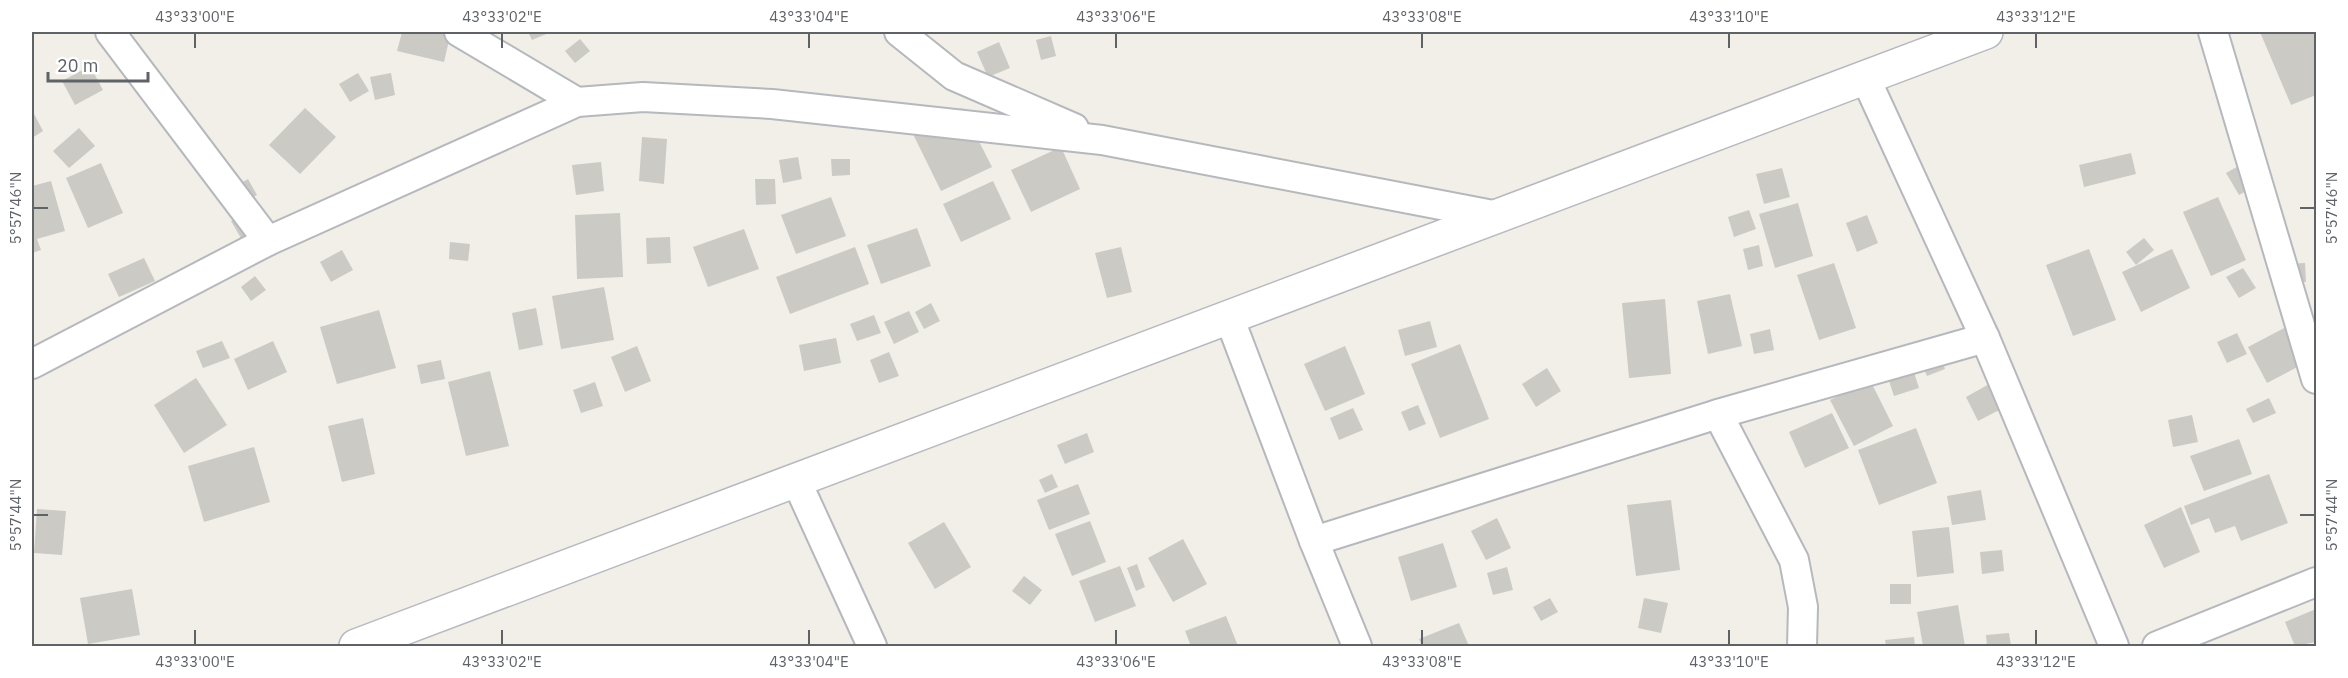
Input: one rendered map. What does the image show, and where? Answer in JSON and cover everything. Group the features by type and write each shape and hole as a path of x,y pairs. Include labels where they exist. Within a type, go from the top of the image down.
{"street":[{"path":"110,32 268,240"},
{"path":"459,32 577,102"},
{"path":"899,32 954,76 1102,140"},
{"path":"356,646 401,638 796,480 1986,32"},
{"path":"2213,32 2316,379"},
{"path":"1865,77 1984,338 2114,646"},
{"path":"32,364 268,240 577,102 643,97 772,104 1102,140 1498,216"},
{"path":"1229,317 1314,541 1358,646"},
{"path":"1314,541 1718,414 1984,338"},
{"path":"1718,414 1794,560 1803,607 1802,646"},
{"path":"796,480 872,646"},
{"path":"2157,646 2316,582"}],"building":[{"path":"402,32 451,32 444,62 397,51"},
{"path":"528,32 551,32 532,40"},
{"path":"2260,32 2316,32 2316,95 2291,105"},
{"path":"1051,36 1056,56 1041,60 1036,40"},
{"path":"580,39 590,51 575,63 565,51"},
{"path":"999,42 1010,68 988,77 977,52"},
{"path":"90,66 103,90 75,105 62,81"},
{"path":"358,73 369,91 350,102 339,84"},
{"path":"391,73 395,95 375,100 370,77"},
{"path":"305,108 336,137 300,174 269,145"},
{"path":"962,108 992,167 941,191 912,132"},
{"path":"32,110 43,131 32,138"},
{"path":"79,128 95,146 69,168 53,151"},
{"path":"642,137 667,139 664,184 639,181"},
{"path":"1061,147 1080,189 1031,212 1011,170"},
{"path":"2131,153 2136,174 2084,187 2079,165"},
{"path":"798,157 802,179 783,183 779,160"},
{"path":"2253,158 2266,180 2239,195 2226,173"},
{"path":"831,159 850,159 850,175 832,176"},
{"path":"601,162 604,191 576,195 572,165"},
{"path":"101,163 123,213 88,228 66,178"},
{"path":"1782,168 1790,197 1764,204 1756,174"},
{"path":"248,179 257,195 244,202 234,187"},
{"path":"755,179 775,179 776,204 756,205"},
{"path":"51,181 65,231 37,239 41,250 32,253 32,186"},
{"path":"993,181 1011,219 961,242 943,204"},
{"path":"831,197 846,236 796,254 781,215"},
{"path":"2218,197 2246,260 2211,276 2183,212"},
{"path":"1798,203 1813,256 1775,268 1759,214"},
{"path":"253,209 264,228 242,240 231,221"},
{"path":"1749,210 1756,229 1734,237 1728,217"},
{"path":"620,213 623,277 577,279 575,215"},
{"path":"1867,215 1878,243 1857,252 1846,223"},
{"path":"917,228 931,266 881,284 867,245"},
{"path":"744,229 759,269 708,287 693,247"},
{"path":"670,237 671,263 647,264 646,238"},
{"path":"2144,238 2154,250 2136,265 2126,252"},
{"path":"450,242 470,244 468,261 449,259"},
{"path":"1759,245 1763,266 1748,270 1743,249"},
{"path":"855,247 869,284 790,314 776,277"},
{"path":"1121,247 1132,292 1107,298 1095,253"},
{"path":"2089,249 2116,320 2073,336 2046,265"},
{"path":"2172,249 2190,288 2141,312 2122,272"},
{"path":"342,250 353,270 331,282 320,262"},
{"path":"144,258 155,281 119,297 108,274"},
{"path":"1834,263 1856,328 1819,340 1797,275"},
{"path":"2305,263 2306,282 2287,283 2285,264"},
{"path":"2243,268 2256,288 2239,298 2226,277"},
{"path":"255,276 266,290 251,301 241,287"},
{"path":"604,287 614,340 561,349 552,296"},
{"path":"1730,294 1742,346 1708,354 1697,301"},
{"path":"1665,299 1671,374 1629,378 1622,303"},
{"path":"931,303 940,321 924,329 915,312"},
{"path":"536,308 543,345 519,350 512,313"},
{"path":"379,310 396,368 337,384 320,327"},
{"path":"909,311 919,332 894,344 884,322"},
{"path":"874,315 881,333 857,341 850,324"},
{"path":"1430,321 1437,347 1405,356 1398,330"},
{"path":"2288,326 2307,362 2267,383 2248,347"},
{"path":"1770,329 1774,350 1754,354 1750,334"},
{"path":"2237,333 2247,354 2227,363 2217,342"},
{"path":"836,338 841,363 804,371 799,345"},
{"path":"222,341 230,358 203,368 196,351"},
{"path":"273,341 287,372 248,390 234,359"},
{"path":"1460,344 1489,419 1440,438 1411,364"},
{"path":"637,346 651,381 625,392 611,357"},
{"path":"1345,346 1365,394 1325,411 1304,364"},
{"path":"889,352 899,376 879,383 870,360"},
{"path":"1939,352 1945,369 1927,376 1920,360"},
{"path":"441,360 445,379 421,384 417,365"},
{"path":"1912,366 1919,388 1894,396 1887,375"},
{"path":"1547,368 1561,391 1536,407 1522,384"},
{"path":"490,371 509,446 466,456 448,382"},
{"path":"196,378 227,425 184,453 154,405"},
{"path":"1870,380 1893,426 1854,446 1830,400"},
{"path":"595,382 603,406 581,413 573,390"},
{"path":"1991,383 2003,408 1978,421 1966,397"},
{"path":"2269,398 2276,413 2253,423 2246,409"},
{"path":"1418,405 1426,424 1409,431 1401,412"},
{"path":"1353,408 1363,430 1339,440 1330,418"},
{"path":"1832,413 1849,448 1805,468 1789,432"},
{"path":"2192,415 2198,442 2173,447 2168,420"},
{"path":"363,418 375,474 342,482 328,426"},
{"path":"1916,428 1937,483 1879,505 1858,450"},
{"path":"1087,433 1094,452 1065,464 1057,445"},
{"path":"2239,439 2252,474 2204,491 2190,456"},
{"path":"254,447 270,502 204,522 188,466"},
{"path":"1052,474 1058,487 1045,493 1039,480"},
{"path":"2269,474 2288,523 2241,541 2235,526 2215,533 2209,518 2191,525 2184,506"},
{"path":"1078,484 1090,514 1049,530 1037,500"},
{"path":"1981,490 1986,520 1952,525 1947,496"},
{"path":"1671,500 1680,570 1636,576 1627,505"},
{"path":"2181,507 2200,552 2164,568 2144,525"},
{"path":"37,509 66,511 62,555 34,553"},
{"path":"1497,518 1511,548 1486,560 1471,531"},
{"path":"1090,521 1106,562 1072,576 1055,534"},
{"path":"944,522 971,567 935,589 908,543"},
{"path":"1949,527 1954,573 1917,577 1912,531"},
{"path":"1183,539 1207,584 1173,602 1148,558"},
{"path":"1443,543 1457,587 1411,601 1398,557"},
{"path":"2002,550 2004,571 1982,574 1980,552"},
{"path":"1137,564 1145,587 1136,591 1127,568"},
{"path":"1120,566 1136,606 1095,622 1079,581"},
{"path":"1507,567 1513,590 1493,595 1487,573"},
{"path":"1024,576 1042,590 1030,605 1012,591"},
{"path":"1890,584 1911,584 1911,604 1890,604"},
{"path":"132,589 140,635 88,644 80,598"},
{"path":"1550,598 1558,612 1541,621 1533,607"},
{"path":"1644,598 1668,603 1661,633 1638,628"},
{"path":"1958,605 1965,646 1923,646 1917,612"},
{"path":"2316,609 2316,642 2295,646 2285,622"},
{"path":"1226,616 1238,646 1191,646 1185,631"},
{"path":"1459,623 1469,646 1422,646 1419,639"},
{"path":"2009,633 2011,646 1987,646 1986,635"},
{"path":"1914,637 1915,646 1886,646 1885,640"}]}
